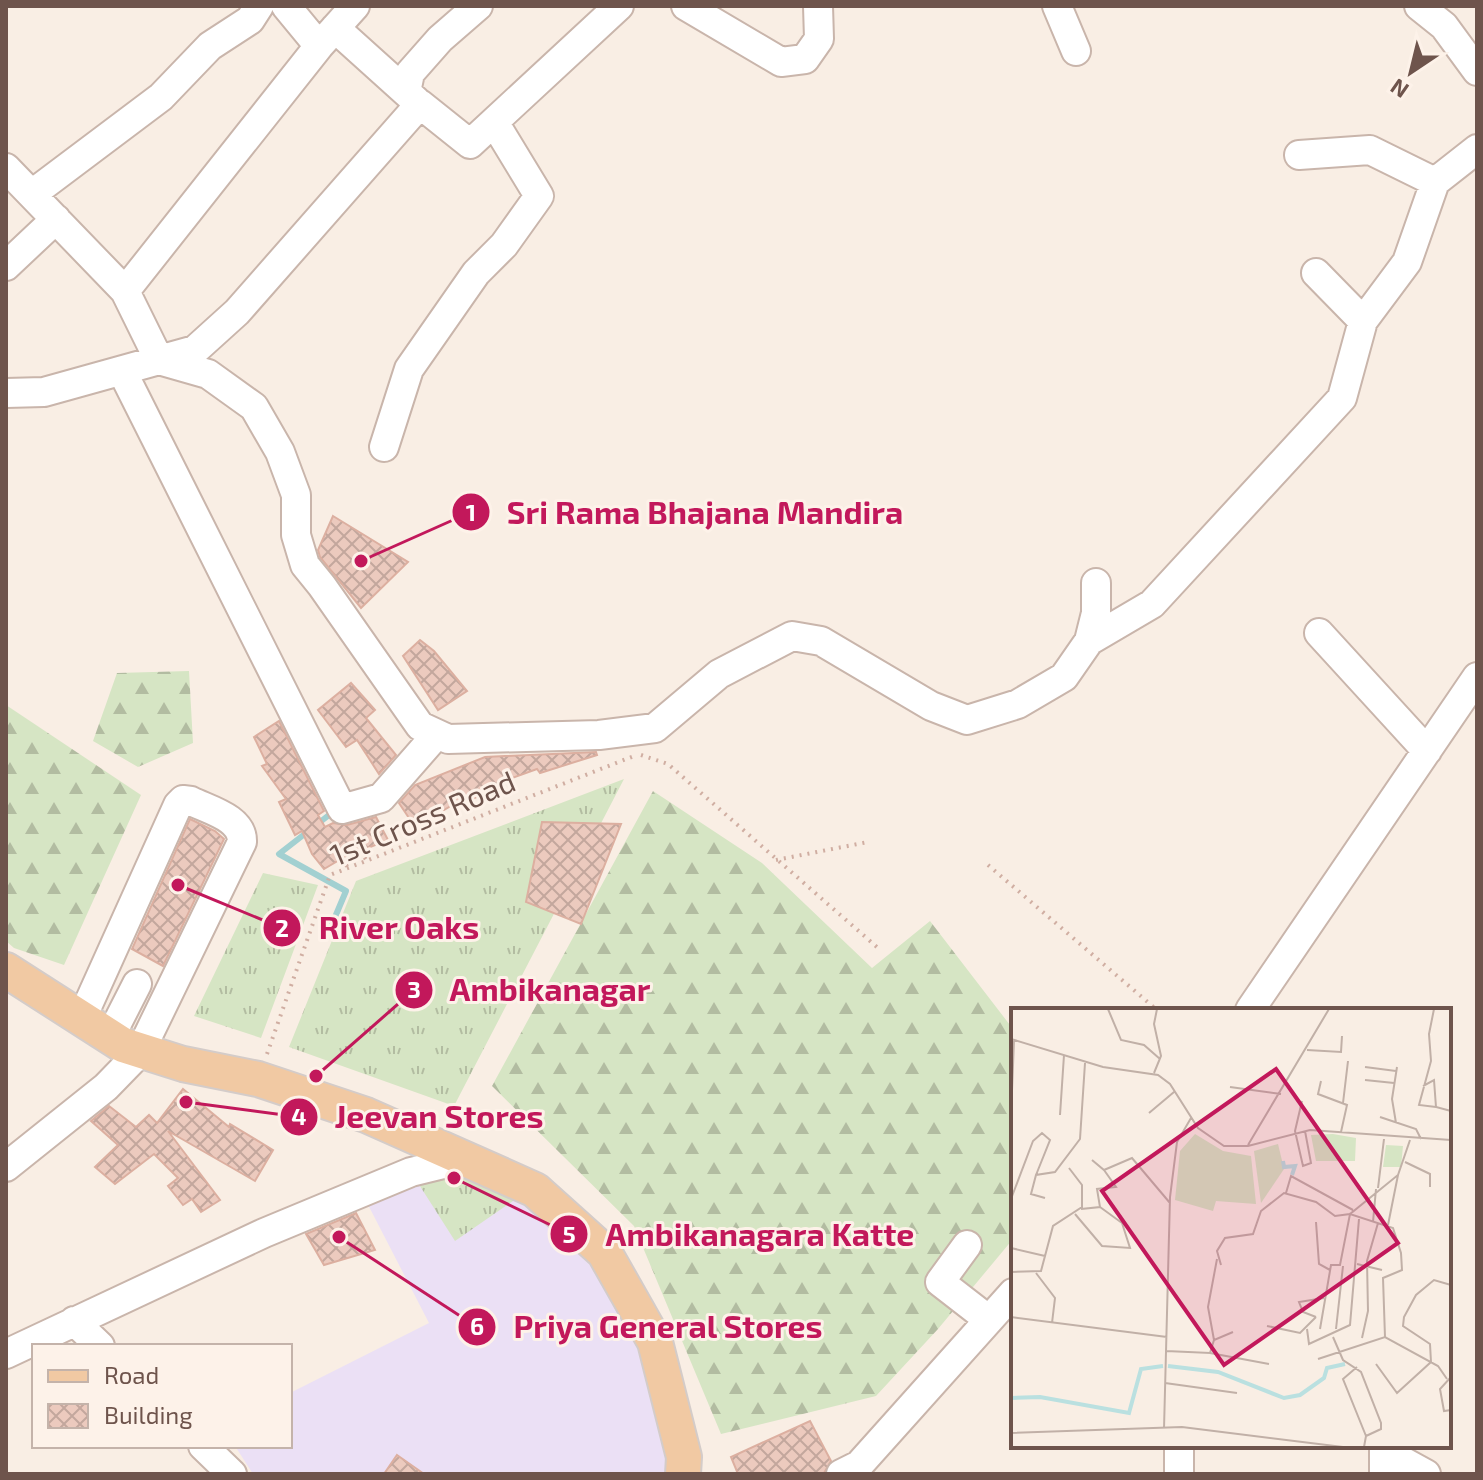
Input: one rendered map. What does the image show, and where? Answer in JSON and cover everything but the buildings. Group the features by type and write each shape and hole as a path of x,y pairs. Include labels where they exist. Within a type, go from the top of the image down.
{"main road":[{"path":"6,970 95,1029 140,1052 258,1079 366,1115 535,1190 604,1252 655,1342 684,1457 683,1474"}],"street":[{"path":"32,194 161,97 210,46 250,20 259,6"},
{"path":"286,6 413,98 470,144 619,6"},
{"path":"125,291 355,6"},
{"path":"6,393 44,392 195,350 237,312 413,98 410,73 440,39 478,6"},
{"path":"686,6 781,62 805,59 819,39 818,6"},
{"path":"1057,6 1076,51"},
{"path":"1419,6 1444,26 1477,71"},
{"path":"384,447 409,369 476,273 504,245 539,196 494,122"},
{"path":"1089,641 1152,604 1342,398 1363,321 1407,262 1435,182 1477,149"},
{"path":"1299,155 1370,150 1435,182"},
{"path":"6,168 125,291 159,360 208,374 254,407 280,452 296,495 296,535 305,565 420,726 448,739 599,735 655,728 719,674 792,636 821,641 931,706 967,720 1018,704 1064,677 1089,641 1096,613 1096,583"},
{"path":"6,266 56,219"},
{"path":"1316,273 1363,321"},
{"path":"122,371 342,809 381,798 437,734"},
{"path":"1319,633 1427,751"},
{"path":"1251,1008 1477,677"},
{"path":"6,1167 106,1087 140,1052 242,842 241,831 234,823 187,800 178,805 95,1029"},
{"path":"95,1029 137,984"},
{"path":"6,1354 264,1233 411,1172 468,1158"},
{"path":"967,1245 940,1282 989,1320"},
{"path":"841,1474 859,1465 1011,1295"},
{"path":"74,1321 98,1344"},
{"path":"205,1448 232,1474"},
{"path":"1179,1448 1179,1474"},
{"path":"1384,1474 1384,1451 1426,1474"}],"path":[{"name":"1st Cross Road","path":"258,1079 330,875 639,754 668,764 776,860"},
{"path":"776,860 868,842"},
{"path":"360,851 367,861"},
{"path":"342,858 348,868"},
{"path":"776,860 878,948"},
{"path":"988,865 1155,1008"}],"shaded area":[{"path":"411,1172 526,1192 571,1225 651,1344 669,1474 253,1474 236,1448 292,1448 292,1392 429,1323 364,1197"}],"green space":[{"path":"189,671 193,743 138,767 93,741 117,673"},
{"path":"6,705 141,795 64,965 14,948 6,941"},
{"path":"624,779 454,1106 289,1047 356,881"},
{"path":"653,791 762,863 872,968 930,921 1011,1026 1011,1241 938,1329 876,1396 721,1434 634,1226 492,1086"},
{"path":"263,873 318,885 261,1038 194,1016"},
{"path":"464,1166 526,1192 455,1241 411,1172"}],"waterway":[{"path":"329,815 279,854 346,891 330,929"}],"place":[{"name":"Sri Rama Bhajana Mandira","path":"361,561"},
{"name":"River Oaks","path":"178,885"},
{"name":"Ambikanagar","path":"316,1076"},
{"name":"Jeevan Stores","path":"186,1102"},
{"name":"Ambikanagara Katte","path":"454,1178"},
{"name":"Priya General Stores","path":"339,1237"}]}
